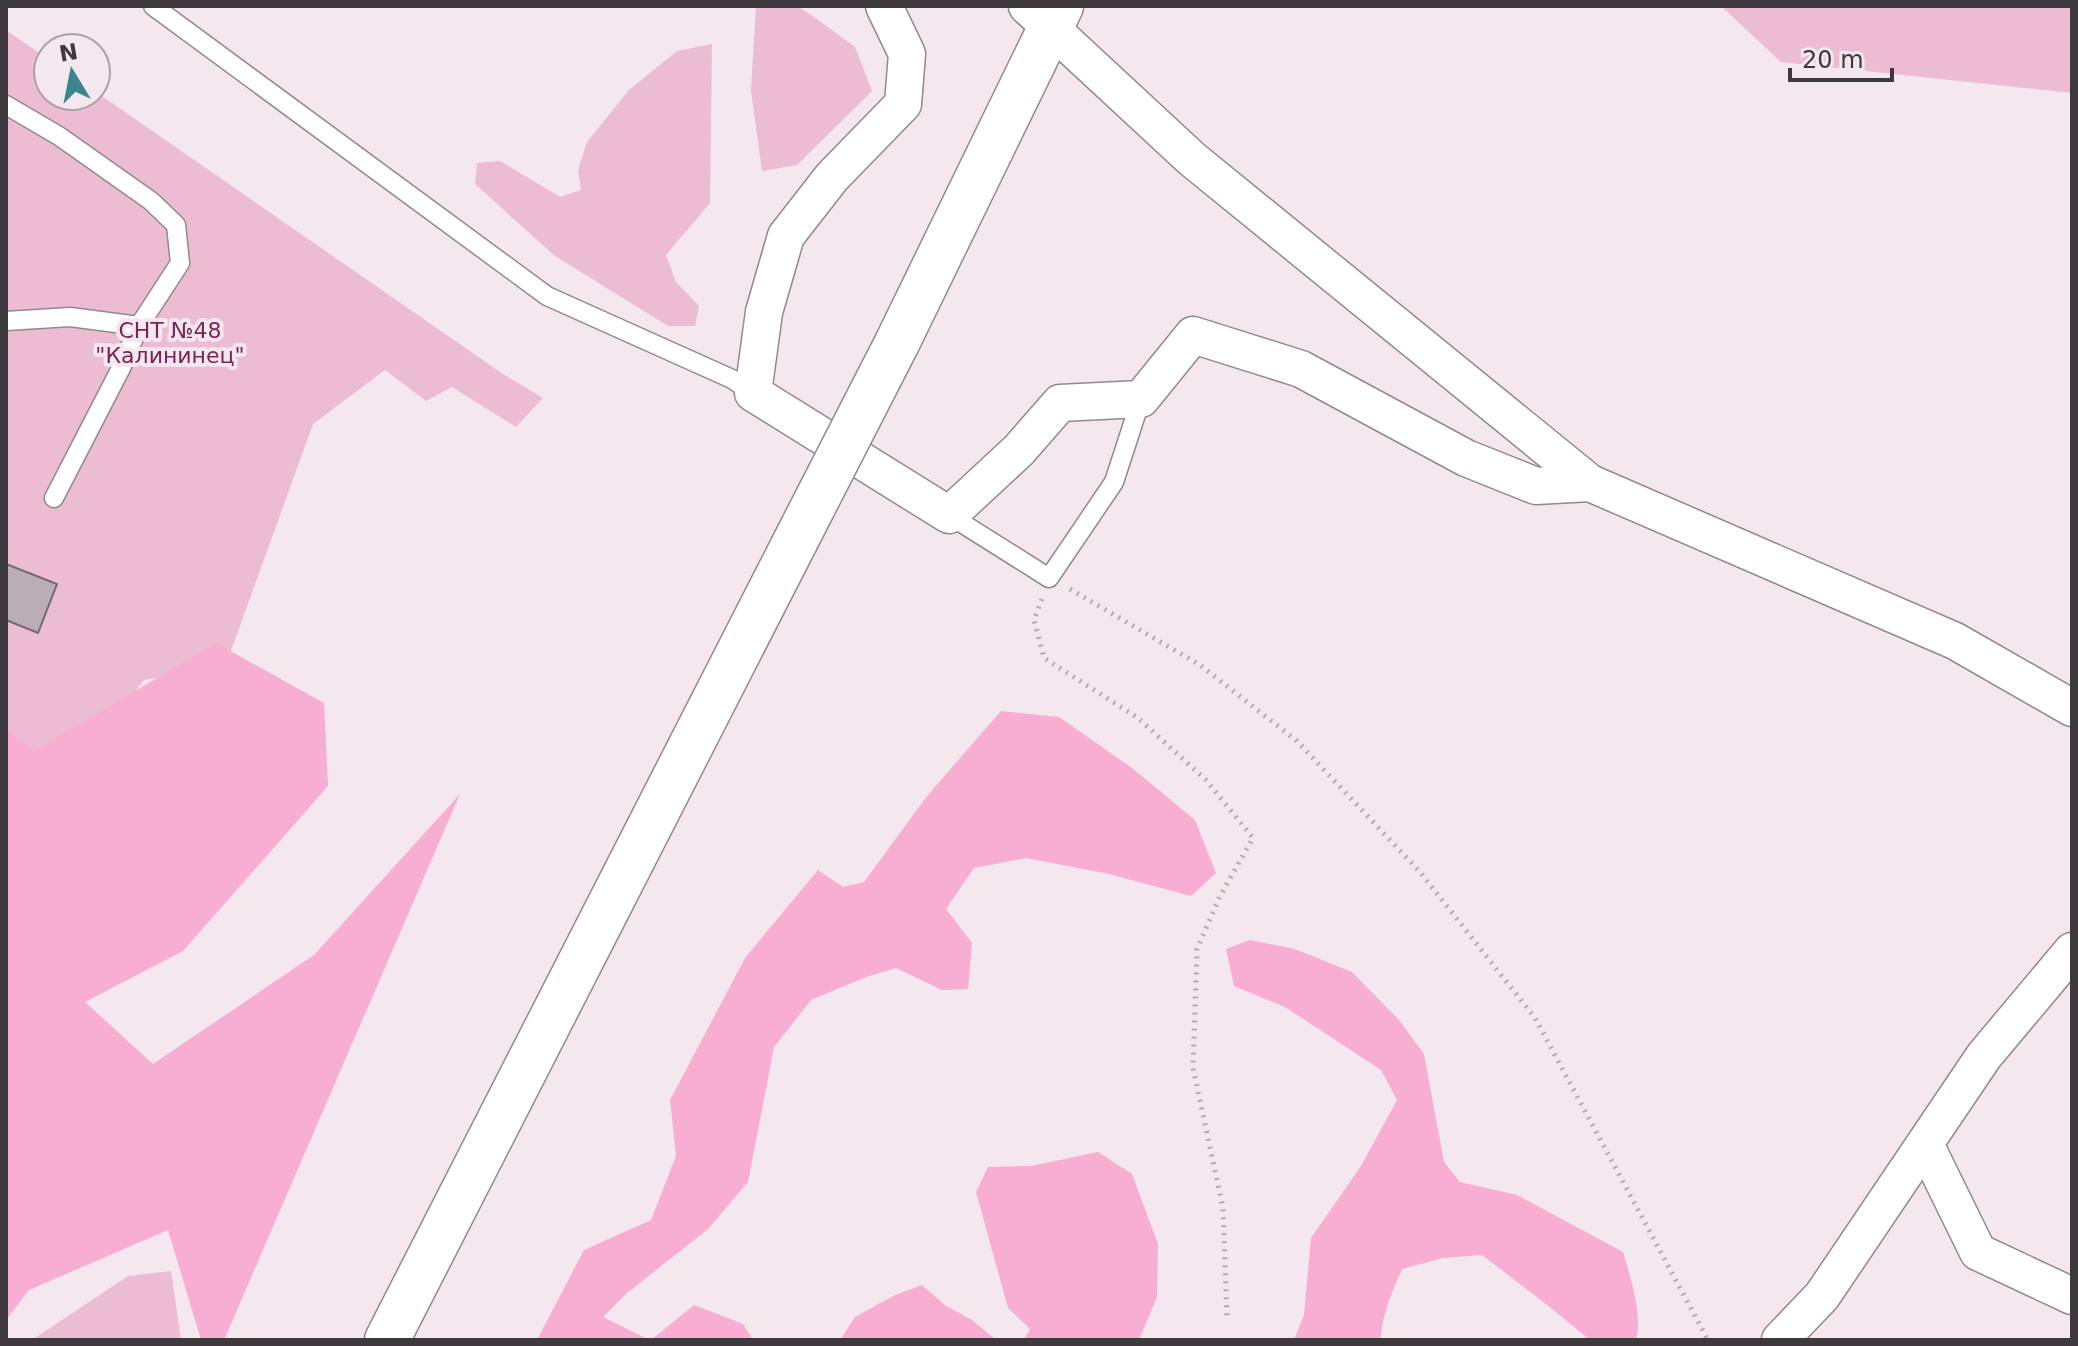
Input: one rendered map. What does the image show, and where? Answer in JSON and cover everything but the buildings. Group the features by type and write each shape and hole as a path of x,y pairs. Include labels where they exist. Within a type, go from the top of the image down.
{"main road":[{"path":"387,1340 897,343 1046,13"}],"street":[{"path":"884,6 907,54 903,104 832,177 786,236 764,312 753,393 949,515 1019,450 1060,403 1141,399 1193,335 1301,369 1466,458 1536,486 1590,483"},
{"path":"1046,13 1192,159 1590,483 1955,641 2072,708"},
{"path":"1780,1340 1822,1296 1984,1056 2072,951"},
{"path":"1925,1144 1978,1252 2072,1296"}],"lane":[{"path":"153,6 547,296 732,379 753,393"},
{"path":"6,105 59,136 140,193 176,225 180,263 139,326 121,368 54,498"},
{"path":"6,321 70,317 139,326"},
{"path":"949,515 1049,578 1114,482 1141,399"}],"path":[{"path":"1227,1316 1223,1208 1193,1068 1197,949 1220,896 1253,838 1206,780 1138,718 1044,658 1034,620 1049,578 1200,665 1297,741 1420,872 1535,1018 1708,1340"}],"green space":[{"path":"756,6 797,6 817,19 855,47 872,91 797,165 762,171 751,91"},
{"path":"1721,6 2072,6 2072,93 1781,62"},
{"name":"СНТ №48 \"Калининец\"","path":"6,30 32,48 32,112 112,112 112,103 503,374 543,398 516,427 452,387 426,401 385,370 313,424 225,667 144,680 118,714 34,751 6,732"},
{"path":"712,44 710,203 666,255 676,282 699,306 695,326 668,326 555,256 475,184 477,163 500,161 560,197 581,190 578,170 587,142 629,90 677,51"},
{"path":"171,1271 181,1340 32,1340 128,1276"}],"shaded area":[{"path":"216,643 324,703 328,786 183,951 85,1002 153,1064 314,955 460,794 224,1340 201,1340 168,1230 29,1290 6,1320 6,729 34,751"},
{"path":"1001,711 1059,717 1132,768 1195,820 1216,873 1191,896 1109,874 1026,858 974,868 946,909 972,943 968,989 942,990 896,968 811,1000 774,1047 748,1182 708,1229 627,1293 603,1317 649,1340 537,1340 584,1250 651,1220 676,1156 670,1100 745,958 818,870 843,887 864,882 927,796"},
{"path":"1250,940 1295,949 1352,972 1399,1020 1424,1054 1444,1162 1460,1182 1517,1195 1623,1252 1637,1307 1636,1340 1590,1340 1482,1255 1443,1258 1402,1269 1385,1313 1381,1340 1294,1340 1304,1315 1311,1238 1361,1166 1397,1100 1381,1070 1285,1007 1234,986 1226,949"},
{"path":"1098,1152 1132,1174 1158,1244 1157,1297 1139,1340 1024,1340 1030,1329 1008,1308 976,1192 988,1167 1031,1166"},
{"path":"922,1285 946,1306 972,1320 996,1340 840,1340 855,1317 895,1295"},
{"path":"694,1305 743,1324 753,1340 651,1340"}]}
